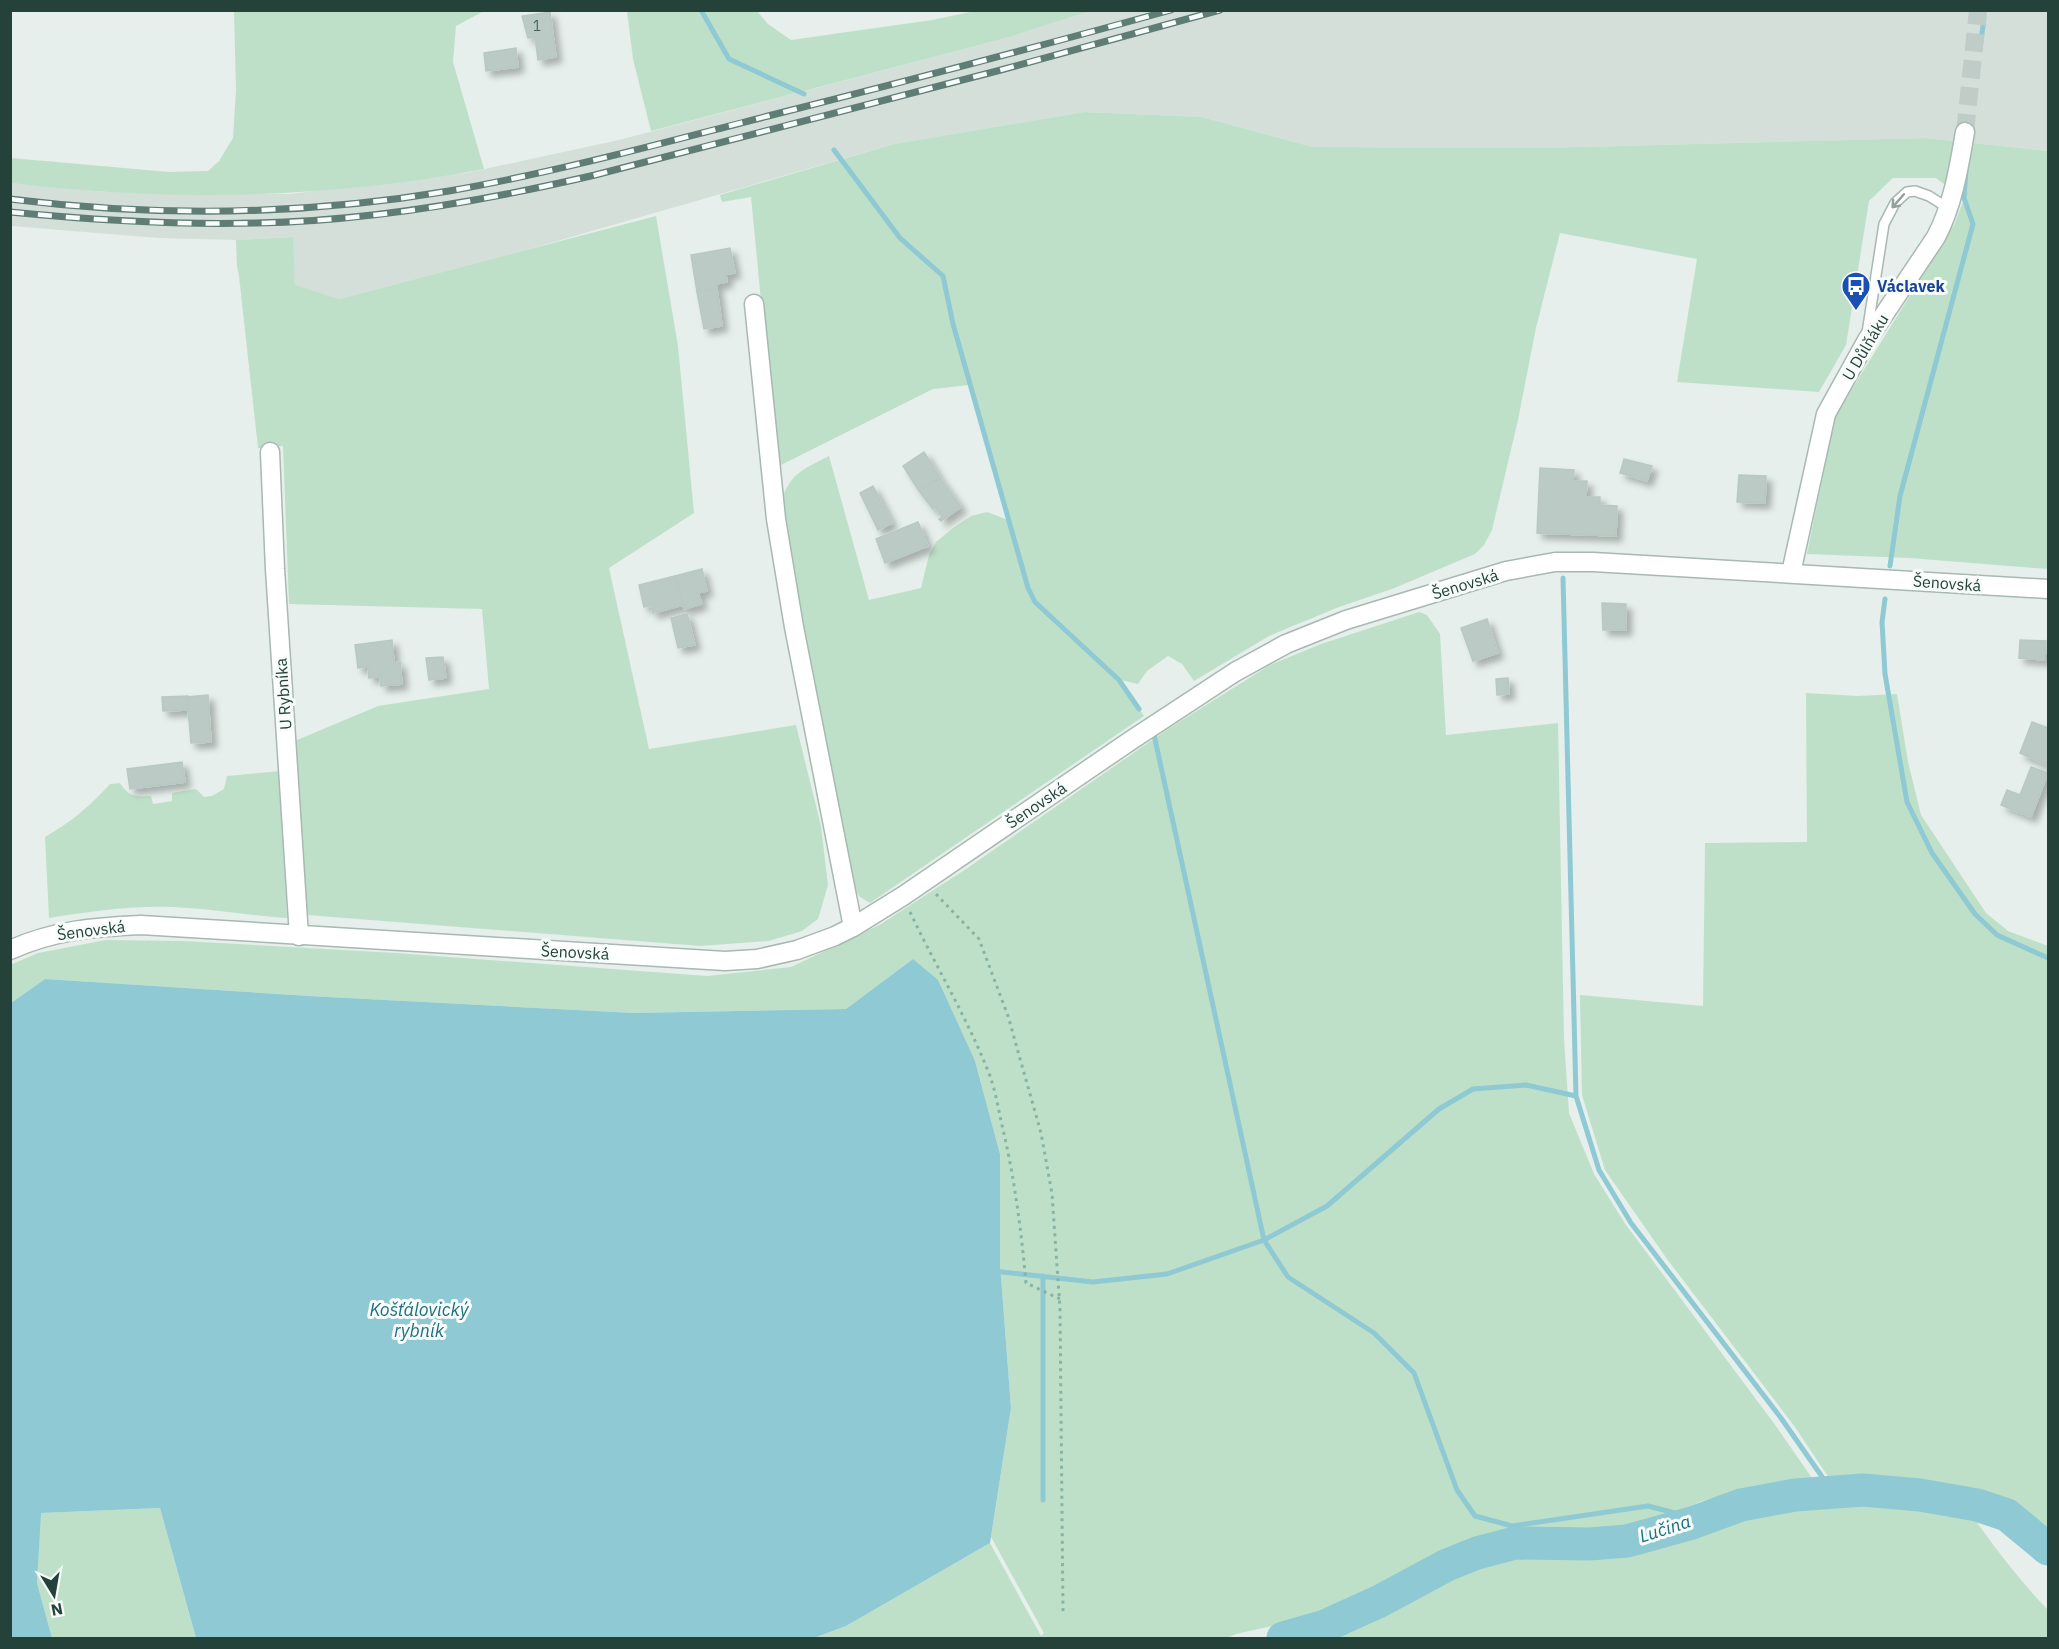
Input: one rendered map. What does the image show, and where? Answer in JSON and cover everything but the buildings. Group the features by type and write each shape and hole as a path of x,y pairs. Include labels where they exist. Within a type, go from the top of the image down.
{"street":[{"name":"U Důlňáku","path":"1791,573 1826,414 1867,340 1944,222 1958,172 1965,132"},
{"path":"754,304 776,519 794,627 853,927"},
{"name":"U Rybníka","path":"270,452 298,936"},
{"name":"Šenovská","path":"10,950 55,933 96,927 141,925 725,961 757,959 796,950 853,927 924,882 1235,672 1286,644 1346,620 1506,571 1555,562 1593,562 2049,589"}],"lane":[{"path":"1867,340 1884,224 1895,203 1906,192 1915,191 1929,196 1948,208"}],"path":[{"path":"924,882 979,939 1008,1016 1041,1133 1052,1194 1059,1290 1063,1613"},
{"path":"903,896 926,945 961,1008 991,1078 1008,1147 1026,1283 1058,1298"}],"shaded area":[{"path":"1091,11 2048,11 2048,151 1926,138 1541,148 1313,147 1202,117 1084,112 894,144 526,250 339,299 295,286 292,237 236,240 159,238 11,226 11,183 105,192 290,194 466,173 619,140 1006,38"}],"green space":[{"path":"234,11 484,11 456,26 453,62 484,169 367,187 248,194 129,193 11,183 11,158 169,172 208,171 219,161 233,138 236,90"},
{"path":"627,11 757,11 768,24 791,40 932,20 975,11 1091,11 1006,38 651,131 633,59"},
{"path":"1084,112 1202,117 1313,147 1541,148 1926,138 2048,151 2048,569 1909,558 1807,554 1835,416 1954,225 1964,199 1936,178 1893,178 1869,201 1846,345 1819,392 1677,382 1697,259 1560,233 1536,328 1518,420 1492,530 1484,545 1475,554 1392,589 1339,607 1269,636 1194,681 1182,664 1168,656 1147,671 1138,684 1120,680 1144,716 870,903 860,897 852,885 780,504 788,485 798,474 829,456 869,600 921,588 929,555 936,542 971,516 987,512 1008,520 970,385 933,389 777,467 751,197 722,202 720,195 894,144"},
{"path":"656,216 678,346 694,513 609,568 649,749 796,725 821,826 828,885 818,919 802,931 769,941 700,946 307,915 290,743 378,706 489,689 482,609 289,604 283,446 258,448 237,267 236,240 293,237 295,285 339,299"},
{"path":"1419,612 1427,615 1440,634 1446,735 1558,723 1564,1039 1569,1113 1594,1174 1626,1225 1776,1426 1814,1481 1744,1491 1604,1530 1514,1529 1449,1548 1389,1584 1326,1614 1227,1638 814,1638 846,1626 990,1543 1041,1636 1044,1633 991,1537 1011,1408 1000,1264 1000,1154 975,1061 913,959 846,1009 634,1013 45,979 11,1003 10,965 38,953 106,940 184,941 396,953 707,976 791,967 881,924 966,869 1168,729 1270,665 1321,644"},
{"path":"1806,693 1857,696 1897,694 1908,762 1921,815 1986,913 2008,931 2048,946 2048,1531 2043,1525 2002,1497 1939,1482 1864,1474 1829,1478 1795,1427 1667,1259 1605,1170 1582,1095 1580,995 1703,1006 1705,843 1807,842"},
{"path":"280,771 287,918 199,909 152,907 49,918 45,837 80,813 110,784 120,783 126,791 133,795 151,796 153,804 172,801 172,793 196,789 204,797 212,796 224,789 227,776"},
{"path":"1905,1504 1971,1514 2008,1564 2048,1610 2048,1638 1329,1638 1372,1620 1439,1583 1479,1565 1542,1556 1577,1559 1634,1550 1693,1539 1746,1517 1801,1506"},
{"path":"160,1508 196,1638 52,1638 37,1583 40,1513"}],"water":[{"name":"Košťálovický rybník","path":"913,959 938,980 975,1061 1000,1154 1000,1264 1011,1408 990,1543 846,1626 814,1638 196,1638 160,1508 41,1513 37,1583 52,1638 11,1638 11,1003 45,979 634,1013 846,1009"}],"waterway":[{"path":"701,10 729,59 804,94"},
{"path":"1981,41 1984,18"},
{"path":"834,150 900,238 943,276 953,324 1028,588 1035,602 1119,680 1139,709"},
{"path":"1890,566 1900,496 1973,224 1964,198 1966,171"},
{"path":"1563,578 1576,1096"},
{"path":"1885,599 1882,622 1885,674 1907,802 1932,853 1975,914 1997,935 2048,958"},
{"path":"1153,730 1264,1240 1288,1277 1374,1333 1414,1373 1457,1490 1475,1516 1512,1526 1648,1506 1687,1516 1692,1523"},
{"path":"993,1271 1093,1282 1167,1274 1264,1240 1327,1206 1439,1109 1473,1089 1526,1085 1576,1096 1599,1170 1631,1223 1781,1418 1832,1491 1863,1490"},
{"path":"1043,1276 1043,1500"},
{"name":"Lučina","path":"1283,1638 1325,1626 1380,1601 1447,1565 1477,1553 1515,1543 1589,1544 1627,1541 1692,1523 1741,1505 1795,1495 1863,1490 1920,1495 1977,1505 2007,1515 2048,1549"}],"tunnel":[{"path":"1965,132 1978,10"}],"railway":[{"path":"10,199 120,209 230,211 340,205 449,191 649,147 1171,10"},
{"path":"10,212 133,221 256,223 384,214 469,201 595,175 997,71 1220,10"}],"place":[{"name":"Václavek","path":"1856,312"}]}
